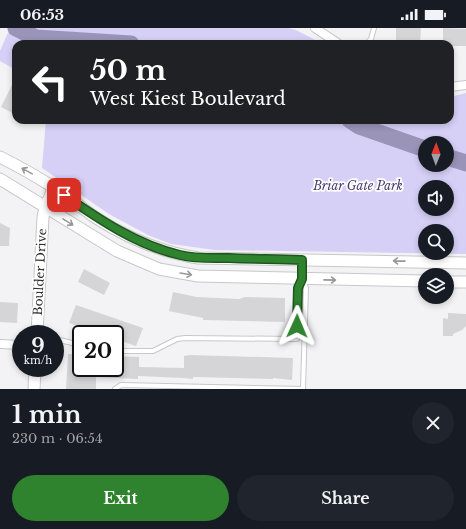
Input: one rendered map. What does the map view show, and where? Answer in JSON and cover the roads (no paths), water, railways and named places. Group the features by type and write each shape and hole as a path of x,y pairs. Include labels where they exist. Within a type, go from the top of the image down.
{"main road":[{"path":"0,157 54,187 95,217 130,237 148,245 173,253 198,258 466,263"},
{"path":"0,179 117,251 158,269 198,276 418,281"},
{"name":"Boulder Drive","path":"37,325 43,217 45,208 54,187"},
{"path":"302,260 302,279"},
{"path":"454,282 466,282"},
{"path":"34,389 35,377"}],"street":[{"path":"315,28 333,40"},
{"path":"454,86 466,85"},
{"path":"0,344 12,345"}],"lane":[{"path":"370,40 374,28"},
{"path":"124,351 153,351 177,339 185,338 297,339 298,288 302,279"},
{"path":"115,389 121,385 303,389 306,288 302,279"}],"waterway":[{"path":"16,28 36,38 68,40"},
{"path":"356,124 418,147"},
{"path":"454,159 466,163"}],"park label":[{"name":"Briar Gate Park","path":"358,186"}]}
